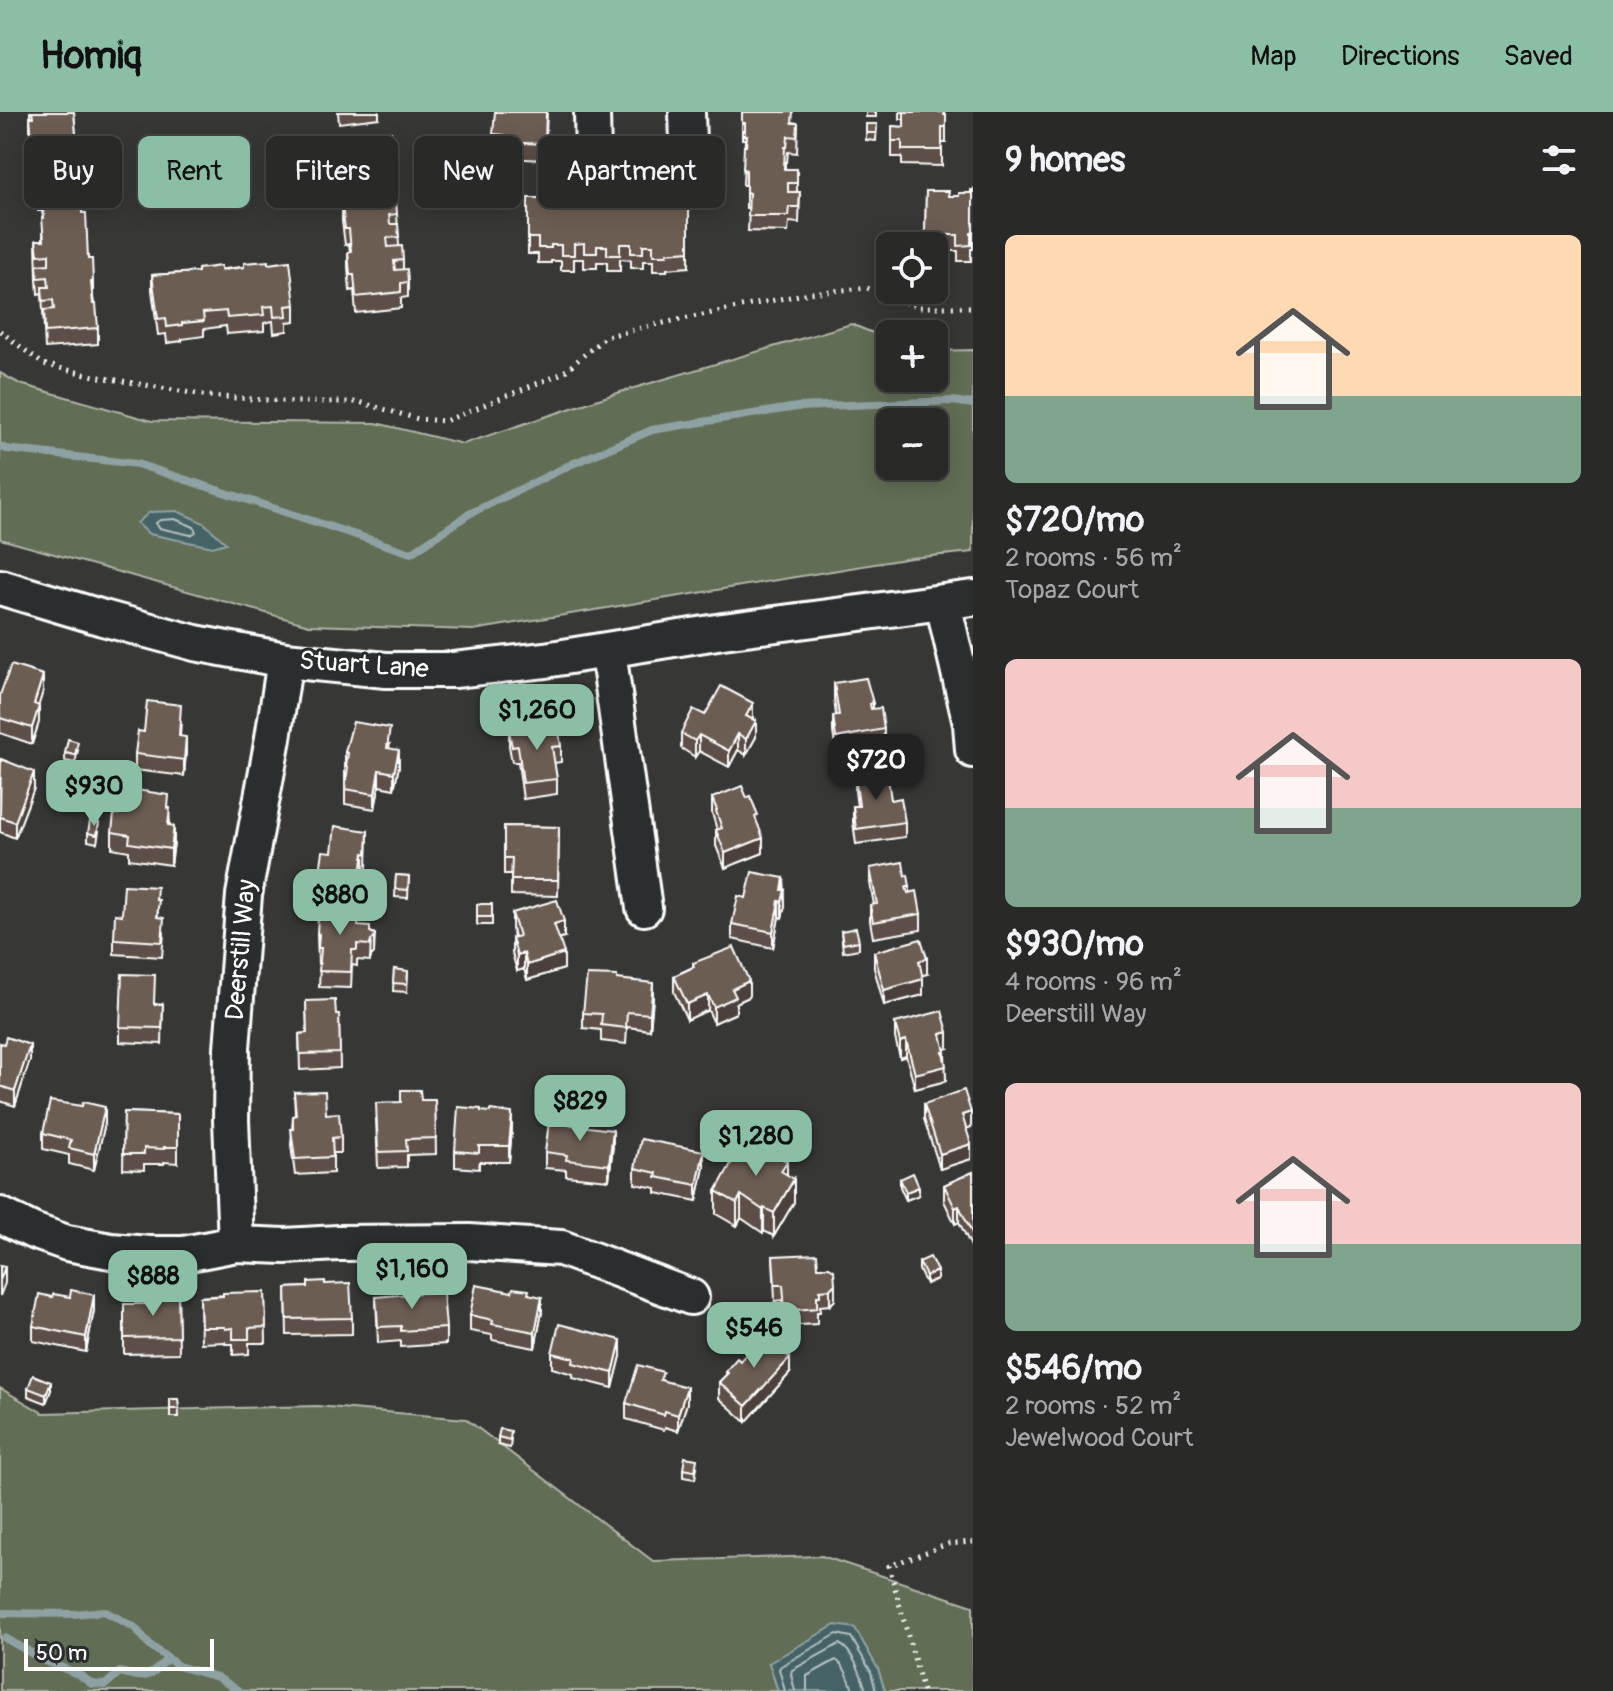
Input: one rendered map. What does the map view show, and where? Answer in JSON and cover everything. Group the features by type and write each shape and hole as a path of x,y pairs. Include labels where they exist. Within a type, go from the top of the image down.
{"street":[{"path":"592,112 593,159 598,172 608,178 666,174 678,165 688,142 687,112"},
{"name":"Stuart Lane","path":"0,587 195,643 285,660 386,670 454,670 545,660 723,631 958,601"},
{"path":"958,601 973,750"},
{"path":"608,651 644,908"},
{"name":"Deerstill Way","path":"236,1244 231,1120 232,1048 244,895 285,660"},
{"path":"0,1215 67,1243 111,1251 184,1254 236,1244 285,1246 469,1242 561,1248 691,1297"}],"path":[{"path":"0,331 43,364 94,376 208,396 296,402 359,402 418,419 445,421 563,373 605,337 649,326 809,293 867,288 917,307 973,307"},
{"path":"923,1691 889,1566 948,1544 973,1542"}],"green space":[{"path":"851,324 876,334 876,392 948,392 948,351 973,350 973,552 911,558 473,630 309,625 0,539 0,373 20,384 152,421 376,423 463,444 617,393"},
{"path":"0,1388 43,1413 317,1406 466,1419 653,1561 822,1556 973,1606 973,1691 885,1691 878,1669 769,1663 778,1691 0,1691"}],"water":[{"path":"177,511 204,523 226,543 213,547 149,534 137,523 150,512"},
{"path":"835,1625 855,1628 878,1669 885,1691 778,1691 769,1663"}],"building":[{"path":"32,112 74,112 76,135 32,136 30,117 33,117"},
{"path":"495,112 546,112 545,136 538,136 538,144 522,143 522,136 493,134"},
{"path":"742,112 793,112 792,123 798,123 797,137 788,136 785,147 784,169 797,169 797,183 788,183 788,192 800,192 799,207 789,207 788,216 748,216 749,193 746,192 746,170 743,169 747,136"},
{"path":"904,112 944,112 946,127 942,127 942,150 902,150 902,141 892,141 892,126 904,127"},
{"path":"866,124 877,124 876,133 866,133"},
{"path":"391,132 392,136 349,136"},
{"path":"973,190 971,245 958,246 958,235 948,235 948,232 925,232 926,191 949,191 948,196 971,193"},
{"path":"528,198 538,198 538,208 689,208 689,251 653,255 653,245 643,245 643,253 631,253 631,244 620,244 620,255 607,255 607,246 597,246 597,253 584,253 584,243 574,244 574,255 561,255 561,245 538,248 538,238 528,238"},
{"path":"43,208 82,208 82,213 86,213 88,259 92,259 91,282 98,328 45,332 44,310 54,309 53,300 43,301 42,287 49,287 48,277 38,278 37,265 49,264 49,254 38,255 36,240 44,240"},
{"path":"342,208 397,208 397,214 389,215 390,224 398,224 399,237 387,238 388,247 402,246 403,260 394,261 395,270 407,269 408,282 401,283 401,292 356,297 354,275 350,275 349,229 345,229"},
{"path":"268,261 268,264 290,261 295,305 286,306 287,316 274,317 273,306 263,307 264,315 227,318 226,311 203,313 204,321 167,327 166,318 158,319 152,275 198,272 198,269 221,266 221,270 244,267 244,263"},
{"path":"11,665 43,675 34,704 39,706 32,728 0,718 0,695"},
{"path":"866,678 873,703 870,704 871,709 881,708 884,729 836,738 833,716 839,715 834,683"},
{"path":"721,686 753,703 746,716 756,721 746,739 738,734 729,751 699,735 695,741 681,733 693,709 705,715"},
{"path":"147,701 181,705 179,736 186,737 184,760 135,754 138,731 144,732"},
{"path":"353,722 390,728 387,748 399,750 394,773 379,770 375,794 345,789 348,753 345,752"},
{"path":"558,724 561,746 552,747 557,779 523,783 518,746 512,747 509,730"},
{"path":"68,739 78,742 75,755 65,753"},
{"path":"1,759 34,772 15,822 0,817"},
{"path":"887,771 891,800 901,798 905,822 856,829 853,806 859,806 855,775"},
{"path":"742,786 758,815 755,817 763,838 725,853 716,830 722,828 712,798"},
{"path":"136,790 169,795 168,825 174,826 171,849 129,843 130,835 112,832 114,814 118,814 120,804 134,806"},
{"path":"90,821 99,823 97,835 88,833"},
{"path":"335,826 368,831 367,854 364,853 359,885 319,879 323,851 332,852"},
{"path":"504,826 559,827 558,880 511,880 512,858 504,858"},
{"path":"903,862 910,887 906,887 908,893 917,891 921,914 873,922 870,905 877,904 870,868"},
{"path":"752,872 784,878 782,890 785,890 782,902 779,901 773,932 732,924 738,896 746,898"},
{"path":"396,875 409,876 408,890 395,889"},
{"path":"124,885 157,887 157,917 164,918 162,942 114,939 115,914 122,915"},
{"path":"557,900 564,921 554,924 564,953 527,965 524,953 517,955 512,938 519,936 512,913"},
{"path":"321,904 359,906 358,926 370,927 370,932 375,934 370,945 357,944 357,950 352,950 351,972 319,971 321,948 318,948 317,933"},
{"path":"477,904 492,904 492,917 477,917"},
{"path":"856,928 859,941 843,944 841,931"},
{"path":"921,939 927,958 919,961 923,979 884,990 874,952"},
{"path":"734,947 749,981 732,989 736,997 714,1007 708,995 687,1004 674,976 694,967 693,963"},
{"path":"394,969 408,971 407,984 393,983"},
{"path":"122,974 155,975 154,1004 163,1004 162,1028 120,1027"},
{"path":"587,975 617,976 617,979 653,983 650,1014 627,1012 626,1028 601,1025 602,1014 583,1013"},
{"path":"335,1000 336,1014 339,1014 340,1053 300,1054 299,1034 307,1033 306,1001"},
{"path":"942,1011 948,1032 941,1034 946,1066 915,1074 906,1040 900,1042 895,1023"},
{"path":"6,1037 30,1045 15,1091 0,1086 0,1043 4,1044"},
{"path":"401,1090 420,1090 421,1100 435,1100 436,1138 406,1139 407,1151 378,1152 376,1103 401,1102"},
{"path":"964,1090 971,1112 962,1115 971,1144 940,1154 924,1104"},
{"path":"325,1091 326,1114 339,1113 341,1137 332,1138 333,1157 295,1159 291,1129 293,1116 296,1115 294,1092"},
{"path":"50,1101 82,1106 83,1102 105,1107 94,1154 69,1148 71,1140 43,1133"},
{"path":"458,1107 512,1113 509,1146 479,1146 479,1153 455,1151"},
{"path":"124,1112 178,1114 178,1147 144,1148 144,1154 123,1154"},
{"path":"549,1122 613,1130 609,1165 566,1160 567,1155 545,1152"},
{"path":"641,1139 704,1151 697,1185 656,1177 657,1173 635,1168"},
{"path":"744,1140 787,1161 781,1171 794,1179 774,1213 763,1210 741,1195 737,1203 716,1191"},
{"path":"973,1172 973,1232 972,1233 944,1185"},
{"path":"913,1173 919,1187 906,1192 900,1179"},
{"path":"817,1254 818,1267 834,1270 835,1284 830,1289 820,1290 817,1308 785,1311 783,1285 775,1285 773,1256"},
{"path":"930,1257 937,1271 926,1276 919,1262"},
{"path":"325,1281 325,1284 350,1283 352,1318 287,1319 286,1288 308,1287 308,1282"},
{"path":"476,1285 512,1292 513,1288 529,1290 528,1294 542,1297 535,1332 492,1324 493,1320 470,1315"},
{"path":"71,1290 94,1295 86,1337 33,1326 39,1294 70,1297"},
{"path":"443,1291 446,1328 401,1331 401,1326 378,1327 376,1297"},
{"path":"265,1292 266,1327 249,1328 249,1339 233,1339 233,1328 201,1327 200,1297"},
{"path":"153,1294 178,1294 179,1337 124,1338 124,1304 153,1304"},
{"path":"559,1324 621,1340 613,1373 573,1363 574,1358 552,1353"},
{"path":"764,1335 790,1358 746,1406 719,1382 737,1358 740,1361"},
{"path":"638,1365 663,1372 660,1380 687,1387 678,1415 665,1411 664,1415 626,1403"},
{"path":"33,1375 51,1382 46,1395 28,1388"},
{"path":"170,1399 178,1399 179,1409 170,1409"},
{"path":"500,1429 511,1431 510,1440 498,1437"},
{"path":"685,1457 697,1459 695,1471 683,1469"}],"waterway":[{"path":"0,446 137,464 411,553 469,514 572,464 652,430 797,407 952,401 973,404"},
{"path":"0,1613 74,1614 104,1611 134,1627 151,1646 178,1666 217,1677 239,1691"},
{"path":"5,1638 92,1684 105,1685 120,1672 147,1676 168,1658"}]}
